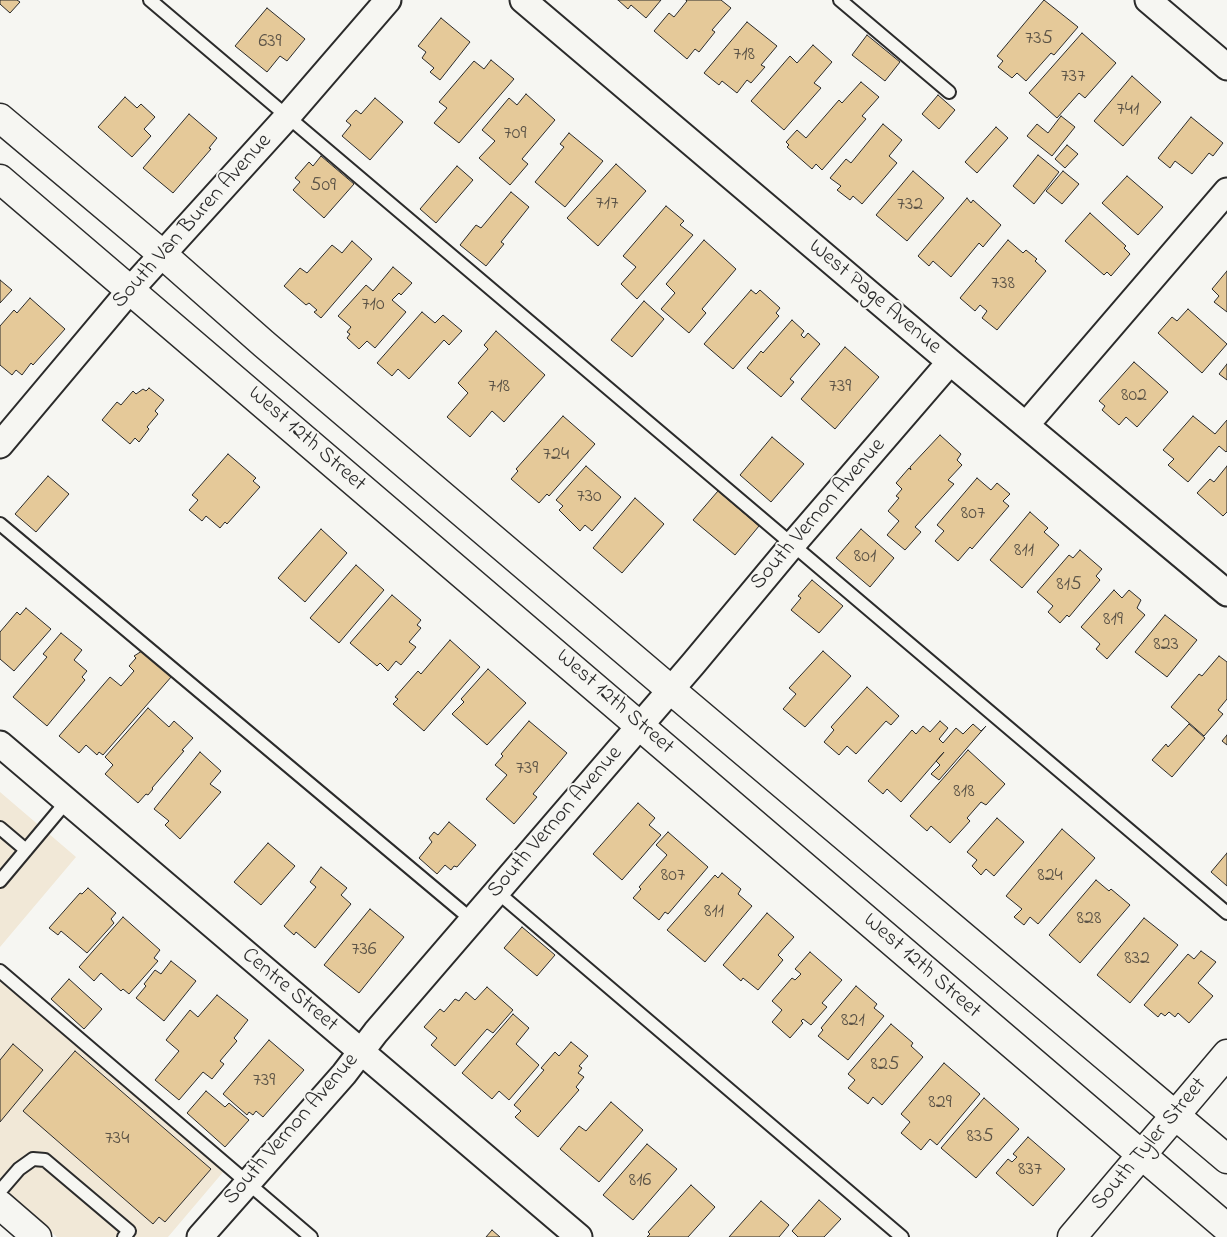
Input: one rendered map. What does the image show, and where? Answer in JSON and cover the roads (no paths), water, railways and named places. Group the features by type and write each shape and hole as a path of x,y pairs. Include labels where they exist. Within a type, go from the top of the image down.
{"main road":[{"name":"West 12th Street","path":"0,118 162,254 264,344 671,690 1227,1159"},
{"name":"West 12th Street","path":"0,178 1227,1228"},
{"name":"South Tyler Street","path":"1072,1237 1227,1054"},
{"path":"0,1205 37,1237"}],"street":[{"name":"South Van Buren Avenue","path":"0,445 131,289 287,117 388,0"},
{"name":"West Page Avenue","path":"523,0 950,362 1227,593"},
{"path":"1148,0 1227,67"},
{"path":"1026,425 1227,191"},
{"name":"South Vernon Avenue","path":"200,1237 344,1074 376,1032 496,891 671,690 793,544 950,362"},
{"name":"Centre Street","path":"0,744 579,1237"}],"lane":[{"path":"150,0 1227,913"},
{"path":"840,0 949,92"},
{"path":"0,524 472,920"},
{"path":"0,881 66,801"},
{"path":"0,828 26,850"},
{"path":"496,891 902,1237"},
{"path":"0,970 311,1237"},
{"path":"0,1191 19,1168 33,1159 44,1160 130,1235"}]}
